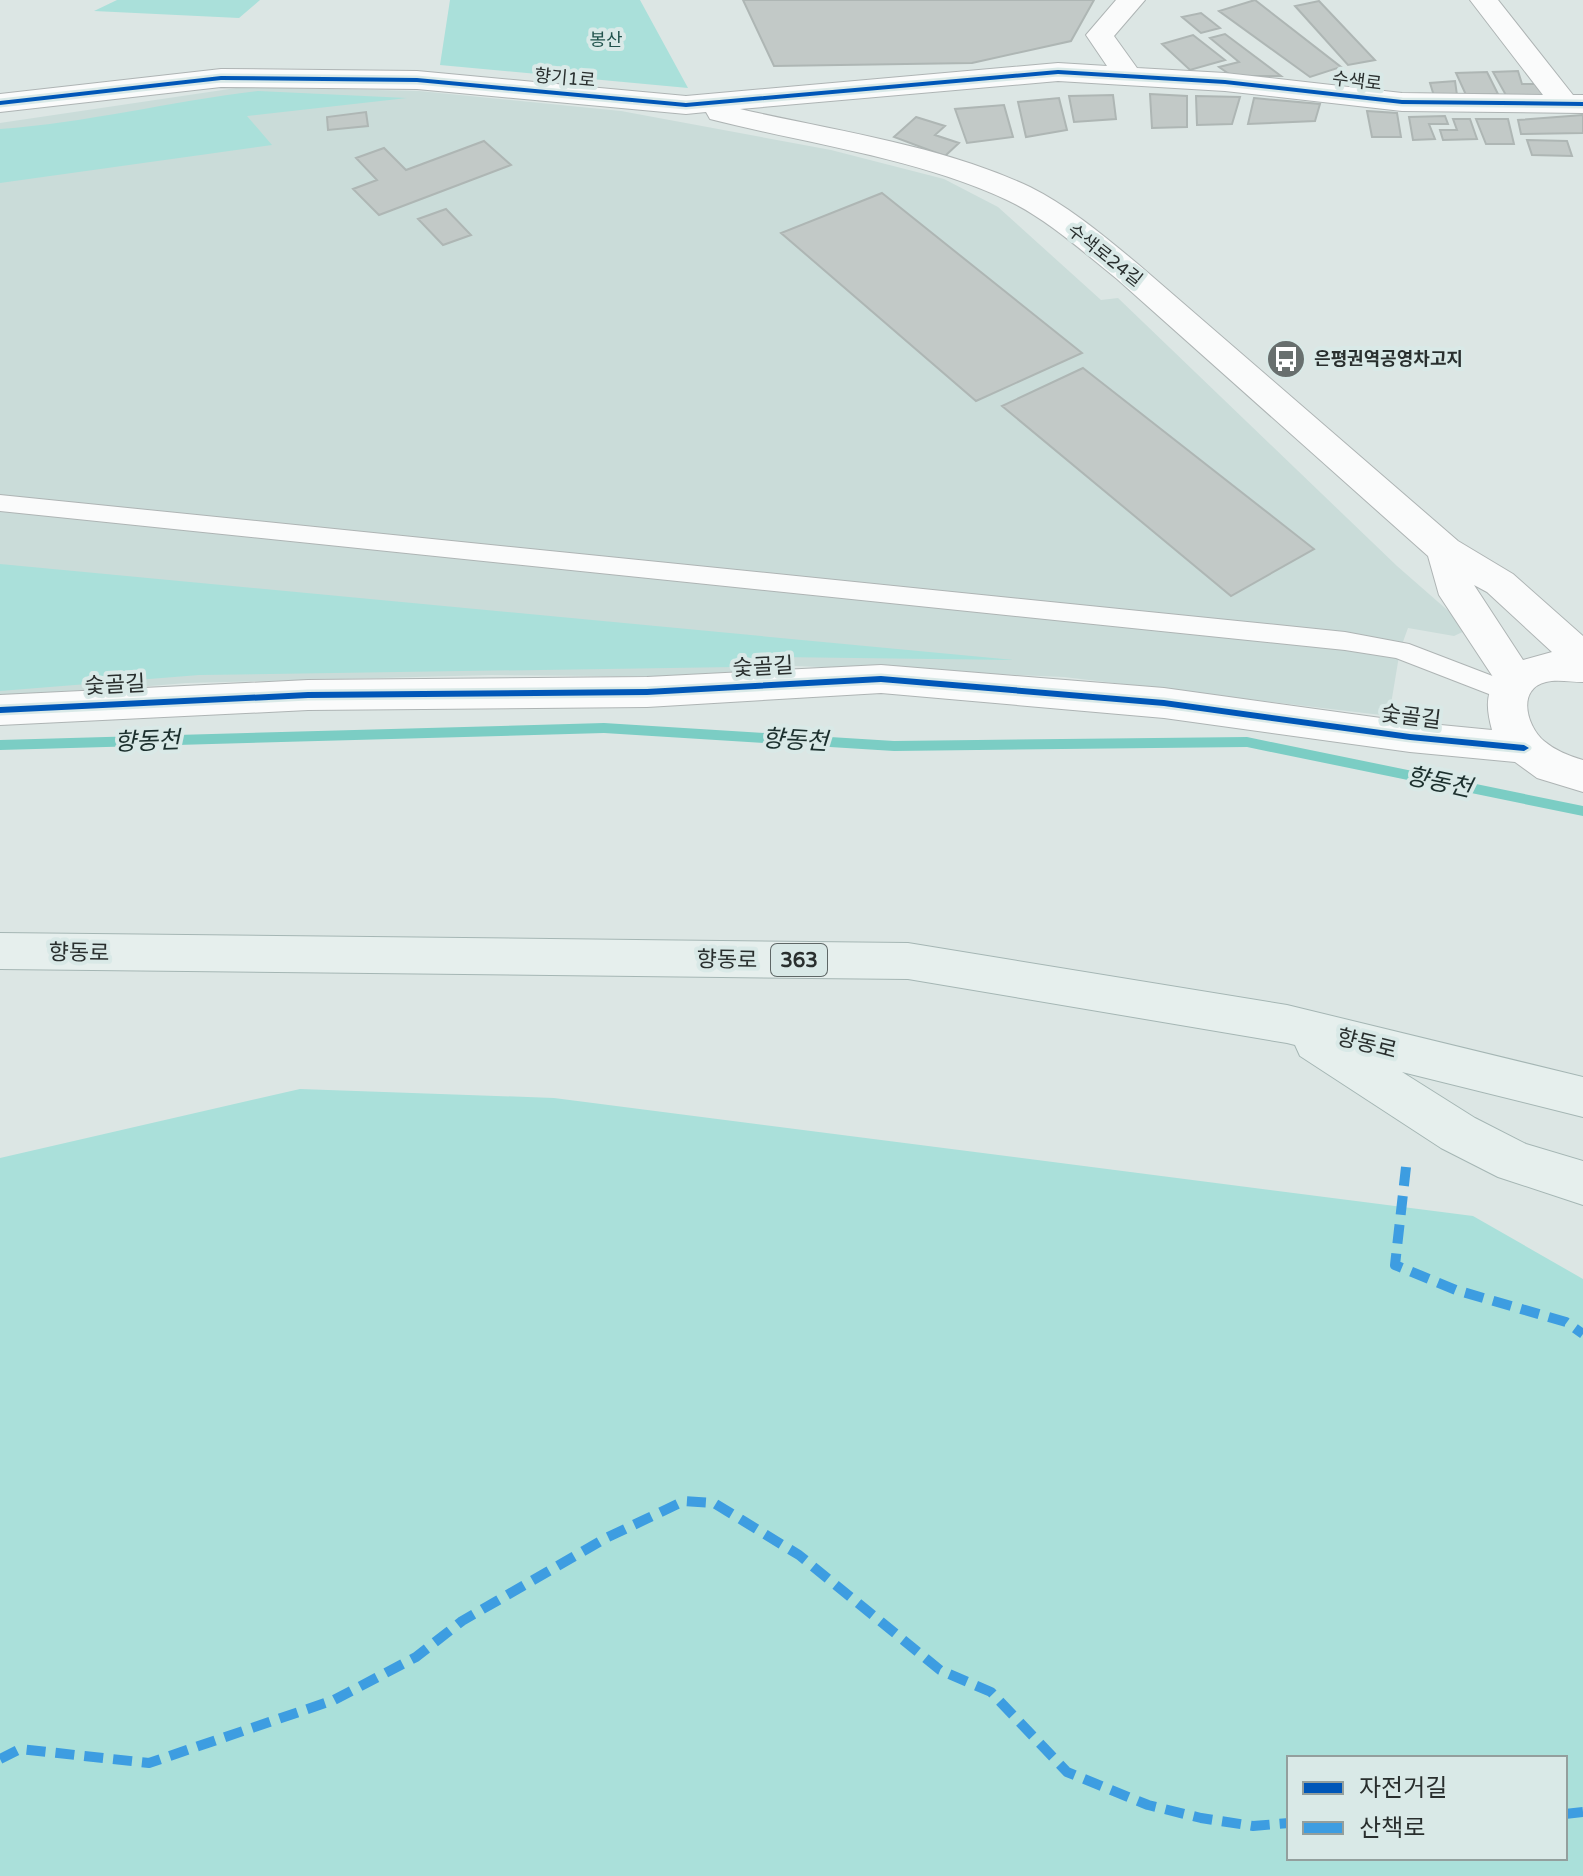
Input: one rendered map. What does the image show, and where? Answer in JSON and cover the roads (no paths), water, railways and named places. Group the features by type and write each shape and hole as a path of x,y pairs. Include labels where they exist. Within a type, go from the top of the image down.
{"main road":[{"name":"향동로","path":"0,951 908,961 1287,1024 1583,1097"},
{"path":"1287,1024 1458,1133 1515,1162 1583,1183"}],"street":[{"path":"1127,74 1100,35 1131,0"},
{"path":"1484,0 1574,104"},
{"name":"향기1로","path":"0,103 221,78 417,80 686,105 1058,72 1127,74"},
{"name":"수색로","path":"1127,74 1402,102 1574,104"},
{"name":"수색로24길","path":"686,105 932,162 1019,194 1075,229 1128,272 1445,550 1500,583 1583,658"},
{"path":"1445,550 1458,595 1511,686"},
{"path":"1583,668 1566,665 1537,668 1511,686 1504,709 1510,729 1524,748 1548,765 1583,776"},
{"name":"숯골길","path":"0,710 308,695 647,692 881,679 1164,703 1410,737 1524,748"}],"lane":[{"path":"0,503 1345,641 1400,650 1511,686"}],"waterway":[{"name":"향동천","path":"0,745 604,728 894,746 1247,742 1583,811"}],"place":[{"name":"은평권역공영차고지","path":"1286,359"}],"park label":[{"name":"봉산","path":"606,40"}]}
